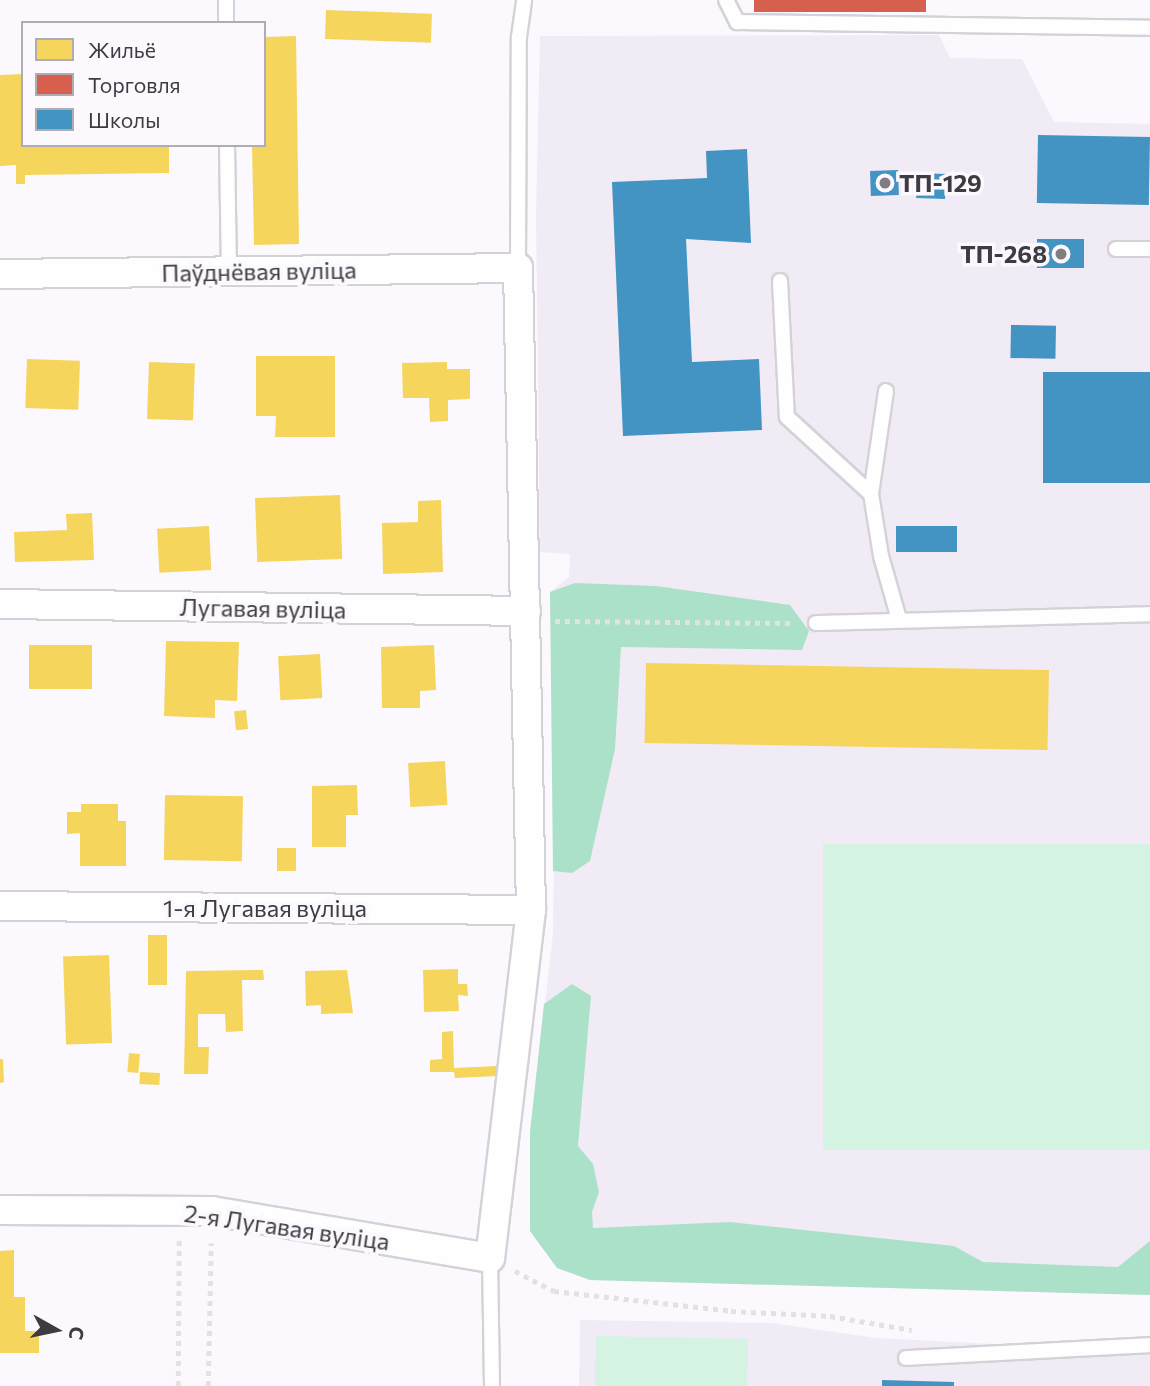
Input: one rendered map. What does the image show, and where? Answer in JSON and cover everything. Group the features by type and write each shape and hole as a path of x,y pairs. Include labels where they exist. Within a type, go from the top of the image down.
{"street":[{"name":"Паўднёвая вуліца","path":"0,274 518,268"},
{"path":"490,1258 531,910 518,268"},
{"name":"Лугавая вуліца","path":"0,604 526,617"},
{"name":"1-я Лугавая вуліца","path":"0,906 531,910"},
{"name":"2-я Лугавая вуліца","path":"0,1210 212,1211 490,1258"}],"lane":[{"path":"226,0 226,21"},
{"path":"518,268 519,37 524,0"},
{"path":"726,0 737,22 1150,28"},
{"path":"227,147 229,271"},
{"path":"1116,249 1150,249"},
{"path":"780,281 787,417 871,494"},
{"path":"886,391 871,494 881,556 899,619"},
{"path":"816,623 1150,614"},
{"path":"490,1258 492,1386"},
{"path":"906,1358 1150,1345"}],"path":[{"path":"526,617 816,623"},
{"path":"178,1386 180,1211"},
{"path":"208,1386 212,1211"},
{"path":"490,1258 554,1291 731,1311 830,1316 893,1330 920,1330"}],"shaded area":[{"path":"939,35 950,58 1022,59 1054,122 1150,124 1150,1295 590,1280 557,1268 530,1231 530,1132 553,934 555,763 550,592 569,577 570,554 540,552 536,216 540,36"},
{"path":"580,1320 771,1323 876,1338 1150,1352 1150,1386 579,1386"}],"green space":[{"path":"575,583 656,586 790,605 809,631 802,650 621,647 615,749 590,861 572,873 553,871 550,592"},
{"path":"823,844 1150,844 1150,1150 823,1150"},
{"path":"572,984 591,996 578,1146 593,1164 599,1192 592,1212 593,1228 730,1222 954,1246 983,1262 1118,1267 1150,1241 1150,1295 590,1280 557,1268 530,1231 530,1132 544,1004"},
{"path":"596,1336 748,1339 747,1386 595,1386"}],"building: Жильё":[{"path":"326,10 432,14 431,43 325,39"},
{"path":"296,36 299,244 254,245 252,147 266,147 266,37"},
{"path":"21,74 21,147 169,147 169,173 25,175 25,184 16,184 16,165 0,166 0,75"},
{"path":"256,356 335,356 335,437 275,437 276,416 256,416"},
{"path":"27,359 80,361 78,410 25,408"},
{"path":"149,362 195,364 193,421 147,419"},
{"path":"447,362 447,369 470,369 470,399 448,400 448,421 430,422 429,398 403,398 402,363"},
{"path":"340,495 342,559 257,562 255,498"},
{"path":"441,500 443,572 383,574 382,523 418,522 418,501"},
{"path":"92,513 94,560 15,562 14,532 67,530 66,514"},
{"path":"209,526 211,570 159,573 157,529"},
{"path":"166,641 239,642 237,701 215,700 215,718 164,716"},
{"path":"29,645 92,645 92,689 29,689"},
{"path":"434,645 436,690 420,691 420,708 382,708 381,647"},
{"path":"320,654 322,698 280,700 278,656"},
{"path":"646,663 1049,670 1048,750 645,743"},
{"path":"246,710 248,729 236,730 234,711"},
{"path":"445,761 447,805 410,807 408,763"},
{"path":"357,785 358,815 346,815 346,847 312,847 312,786"},
{"path":"165,795 243,796 242,861 164,860"},
{"path":"81,804 118,804 118,821 126,821 126,866 80,866 80,833 67,834 67,812 81,812"},
{"path":"277,848 296,848 296,871 277,871"},
{"path":"148,935 167,935 167,985 148,985"},
{"path":"109,955 112,1043 66,1045 63,957"},
{"path":"458,969 458,984 467,984 468,996 458,995 459,1011 424,1012 423,970"},
{"path":"263,970 264,980 242,980 243,1031 226,1032 225,1014 198,1014 198,1047 209,1047 208,1074 184,1074 186,971"},
{"path":"347,970 353,1013 321,1014 321,1005 306,1006 305,971"},
{"path":"453,1031 454,1068 497,1066 497,1076 455,1078 454,1072 430,1072 430,1060 442,1059 442,1032"},
{"path":"129,1053 140,1054 138,1073 127,1072"},
{"path":"0,1059 3,1059 4,1082 0,1083"},
{"path":"140,1072 160,1073 159,1085 139,1084"},
{"path":"14,1250 14,1297 25,1297 25,1331 39,1331 39,1353 0,1353 0,1251"}],"building: Торговля":[{"path":"754,0 926,0 926,12 754,12"}],"building: Школы":[{"path":"1038,135 1150,137 1149,205 1037,203"},
{"path":"747,149 751,243 686,239 692,362 759,359 762,430 623,436 612,182 707,178 706,151"},
{"name":"ТП-129","path":"898,170 899,195 871,196 870,171"},
{"path":"917,173 946,174 945,199 916,198"},
{"name":"ТП-268","path":"1037,239 1084,239 1084,268 1037,268"},
{"path":"1011,325 1056,326 1055,359 1010,358"},
{"path":"1043,372 1150,372 1150,483 1043,483"},
{"path":"896,526 957,526 957,552 896,552"},
{"path":"882,1380 954,1382 954,1386 882,1386"}],"place":[{"name":"ТП-129","path":"885,183"},
{"name":"ТП-268","path":"1061,254"}]}
